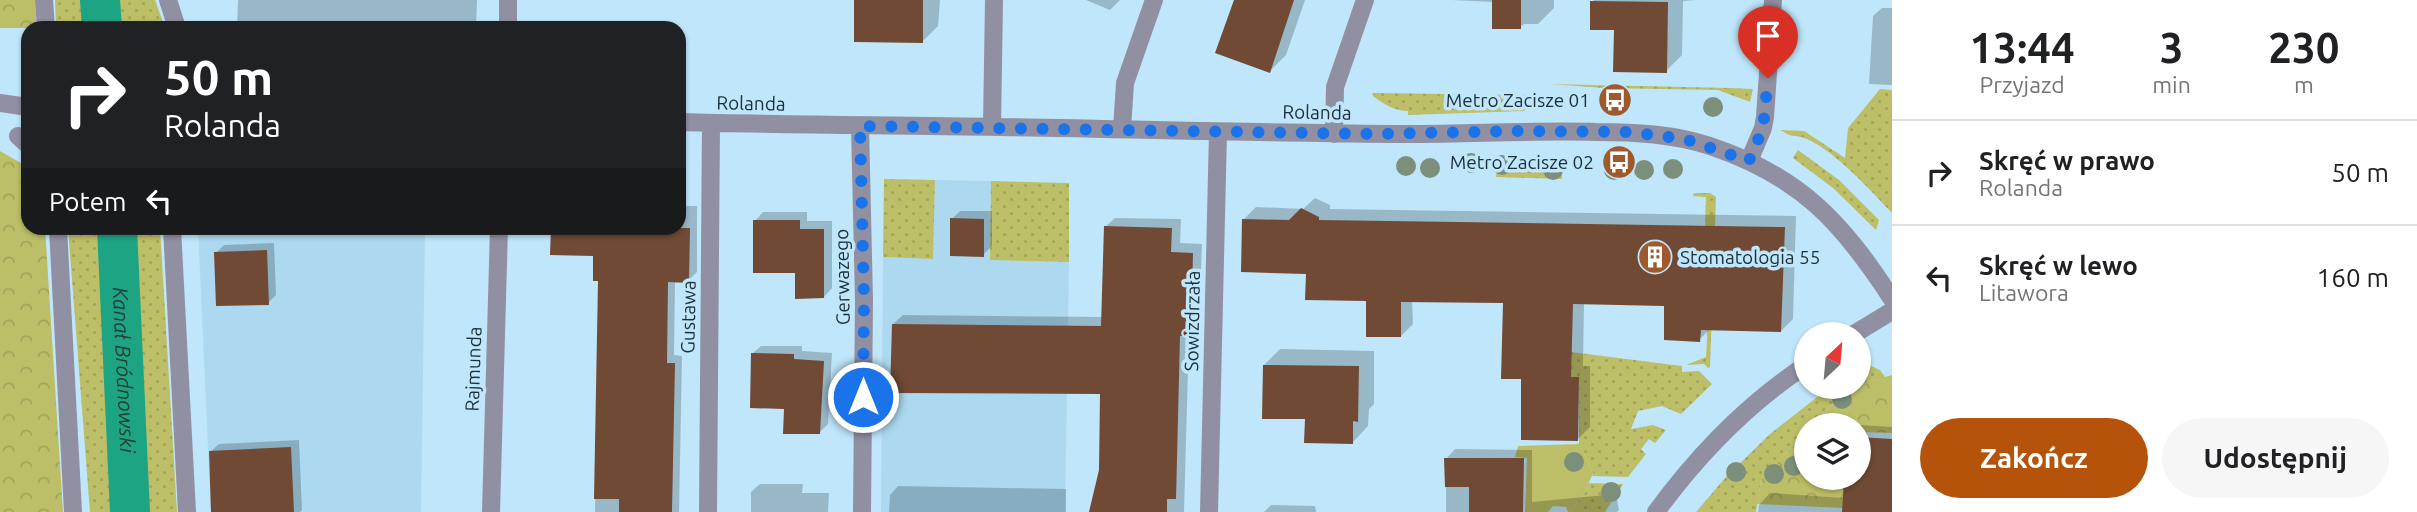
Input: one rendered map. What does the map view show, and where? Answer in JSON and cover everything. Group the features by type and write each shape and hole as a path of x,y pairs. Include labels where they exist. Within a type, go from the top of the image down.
{"street":[{"path":"44,0 46,21"},
{"path":"168,0 175,21"},
{"path":"508,0 508,21"},
{"path":"992,127 994,0"},
{"path":"1122,129 1125,83 1154,0"},
{"path":"1334,134 1335,87 1365,0"},
{"path":"1749,161 1765,117 1773,0"},
{"path":"0,103 21,106"},
{"name":"Rolanda","path":"686,122 1426,135 1518,131 1628,132 1685,139 1749,161 1784,181 1823,210 1863,254 1892,299"},
{"name":"Gustawa","path":"708,512 711,123"},
{"name":"Gerwazego","path":"860,126 864,300 862,512"},
{"name":"Sowizdrzała","path":"1209,512 1218,132"},
{"path":"58,235 73,512"},
{"path":"172,235 187,512"},
{"name":"Rajmunda","path":"491,512 499,235"},
{"path":"1871,324 1892,311"},
{"path":"1656,512 1685,473 1728,429 1794,374"}],"shaded area":[{"path":"935,180 991,181 990,260 1069,262 1065,512 881,512 883,257 933,258"},
{"path":"198,235 425,235 421,512 211,512"}],"green space":[{"path":"0,0 35,0 36,21 21,21 21,28 0,28"},
{"path":"55,0 83,0 83,21 56,21"},
{"path":"117,0 155,0 162,21 118,21"},
{"path":"1550,84 1753,89 1750,102 1718,90"},
{"path":"1880,89 1892,90 1892,213 1852,172 1829,153 1807,139 1781,130 1804,131 1845,158 1848,128"},
{"path":"1372,93 1530,95 1531,104 1524,111 1408,115 1408,111 1389,106"},
{"path":"1798,150 1839,180 1879,220 1876,230 1833,188 1793,158"},
{"path":"0,151 21,163 21,235 45,235 63,512 0,512"},
{"path":"1497,162 1562,165 1562,179 1496,177"},
{"path":"884,179 935,180 933,259 883,257"},
{"path":"991,181 1069,183 1069,262 990,260"},
{"path":"1694,193 1710,193 1716,197 1708,368 1704,364 1686,365 1706,357 1707,337 1706,197 1693,196"},
{"path":"69,235 101,235 119,512 90,512"},
{"path":"127,235 160,235 177,512 143,512"},
{"path":"1571,352 1682,366 1682,372 1699,371 1712,384 1681,414 1662,406 1638,411 1631,429 1653,425 1666,430 1655,443 1649,439 1641,449 1646,454 1628,477 1592,476 1579,444 1579,378 1571,378"},
{"path":"1871,366 1880,370 1885,377 1892,375 1892,383 1872,379"},
{"path":"1871,380 1892,383 1892,433 1871,432 1871,413 1824,413 1840,399 1871,399"},
{"path":"1815,399 1840,399 1824,413 1797,413"},
{"path":"1794,415 1794,445 1761,480 1756,512 1696,512 1726,477 1770,434"},
{"path":"1579,444 1593,473 1584,494 1570,512 1566,507 1553,506 1548,512 1525,512 1527,458 1515,457 1518,446"},
{"path":"1794,445 1794,490 1844,490 1843,508 1757,504 1761,480"},
{"path":"1589,483 1623,484 1605,512 1570,512 1584,494"}],"building":[{"path":"854,0 923,0 923,43 854,42"},
{"path":"1234,0 1294,0 1270,73 1215,53"},
{"path":"1492,0 1521,0 1521,29 1492,29"},
{"path":"1590,1 1668,2 1667,73 1613,72 1614,30 1590,30"},
{"path":"1301,208 1319,217 1319,220 1785,227 1781,332 1701,330 1700,342 1664,340 1664,306 1573,304 1571,377 1579,377 1578,441 1521,440 1521,379 1501,379 1503,303 1401,302 1401,337 1366,337 1366,301 1305,300 1306,274 1241,272 1242,219 1289,220"},
{"path":"950,218 984,219 984,257 950,256"},
{"path":"753,220 800,220 800,229 824,229 824,298 795,299 795,273 753,273"},
{"path":"1104,226 1172,228 1171,252 1193,253 1191,336 1180,336 1176,499 1167,499 1167,512 1089,512 1099,470 1100,394 890,393 892,324 1101,326"},
{"path":"686,228 690,228 689,283 668,282 667,363 675,363 672,512 619,512 619,499 594,499 598,281 593,281 593,256 550,255 551,235 686,235"},
{"path":"267,250 269,305 216,306 214,252"},
{"path":"751,353 794,354 794,359 824,361 820,434 783,434 784,409 750,408"},
{"path":"1263,365 1359,366 1358,422 1353,421 1353,444 1304,443 1305,419 1262,419"},
{"path":"1871,438 1892,439 1892,512 1842,512 1843,490 1871,490"},
{"path":"291,447 294,512 211,512 209,451"},
{"path":"1444,458 1524,458 1523,512 1469,512 1469,487 1445,487"}],"waterway":[{"name":"Kanał Bródnowski","path":"100,0 102,21"},
{"name":"Kanał Bródnowski","path":"117,235 130,512"}],"place":[{"name":"Metro Zacisze 01","path":"1615,100"},
{"name":"Metro Zacisze 02","path":"1619,162"},
{"name":"Stomatologia 55","path":"1655,257"}],"route":[{"path":"863,397 860,126 1426,135 1518,131 1628,132 1685,139 1749,161 1763,128 1768,78"}]}
